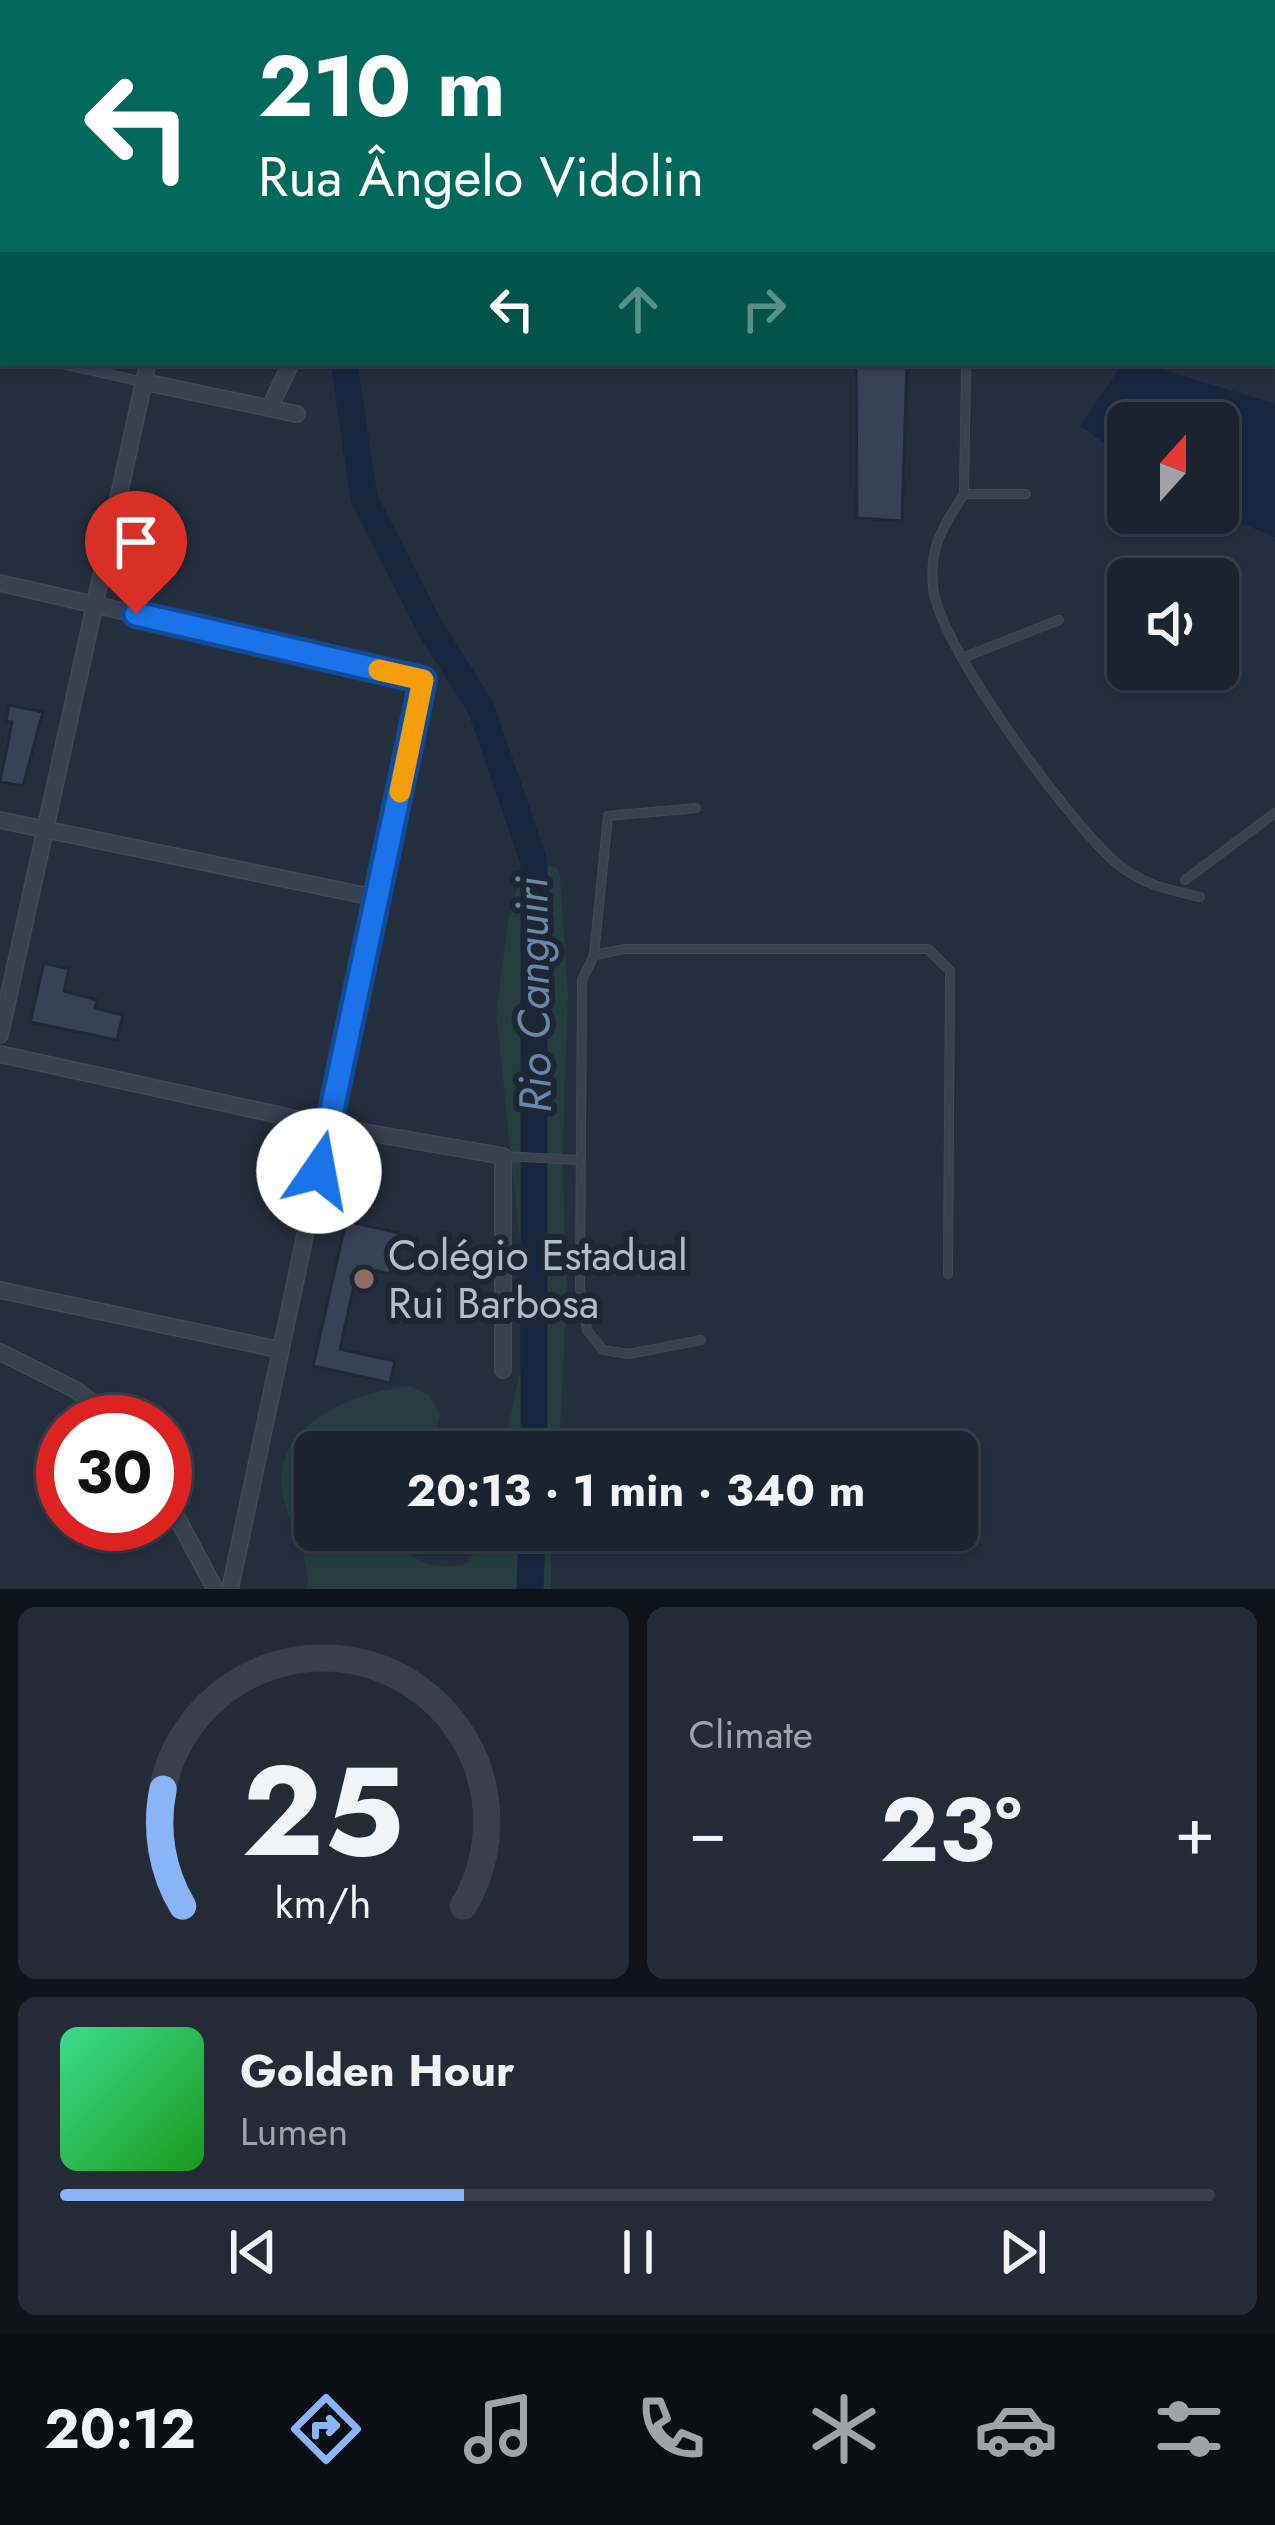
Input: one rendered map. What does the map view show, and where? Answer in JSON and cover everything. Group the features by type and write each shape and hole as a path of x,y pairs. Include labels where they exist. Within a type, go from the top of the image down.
{"street":[{"path":"0,1035 147,366"},
{"path":"269,407 290,366"},
{"path":"144,382 297,414"},
{"path":"0,583 423,680 230,1589"},
{"path":"0,820 377,898"},
{"path":"0,1054 328,1126 508,1156 503,1370"},
{"path":"0,1290 281,1350"},
{"path":"0,1352 82,1395"},
{"path":"192,1546 215,1589"}],"lane":[{"path":"72,366 144,382"},
{"path":"964,366 964,494 934,540 933,590 962,658 1071,817 1118,865 1150,885 1199,897"},
{"path":"964,494 1026,494"},
{"path":"962,658 1059,620"},
{"path":"696,808 608,816 594,955 581,980 577,1160 580,1288 587,1330 603,1350 629,1354 701,1340"},
{"path":"1185,880 1275,813"},
{"path":"594,955 624,949 928,949 940,958 950,971 948,1274"},
{"path":"508,1156 577,1160"}],"green space":[{"path":"525,856 558,869 568,997 562,1160 567,1287 560,1431 507,1431 523,1357 526,1299 496,1012 508,923"},
{"path":"410,1386 429,1395 440,1414 436,1431 302,1431 339,1406"},
{"path":"294,1442 294,1528 284,1500 282,1474"},
{"path":"404,1551 427,1564 445,1566 468,1563 476,1551 551,1551 551,1589 307,1589 303,1554"}],"water":[{"path":"1121,366 1152,366 1275,404 1275,537 1239,523 1239,402 1107,402 1107,445 1080,426"}],"building":[{"path":"856,366 907,366 902,521 857,518"},
{"path":"9,705 43,712 23,786 0,782 12,722 6,721"},
{"path":"44,963 69,969 64,991 97,1000 95,1008 123,1015 117,1040 30,1022"},
{"path":"346,1221 399,1233 390,1274 358,1267 340,1349 395,1361 390,1383 313,1366"}],"waterway":[{"name":"Rio Canguiri","path":"344,366 364,498 429,626 481,708 534,862 534,1431"},
{"name":"Rio Canguiri","path":"530,1589 531,1551"}],"slow traffic":[{"path":"379,670 423,680 400,792"}],"place":[{"name":"Colégio Estadual Rui Barbosa","path":"364,1279"}],"route":[{"path":"136,614 423,680 319,1171"}]}
